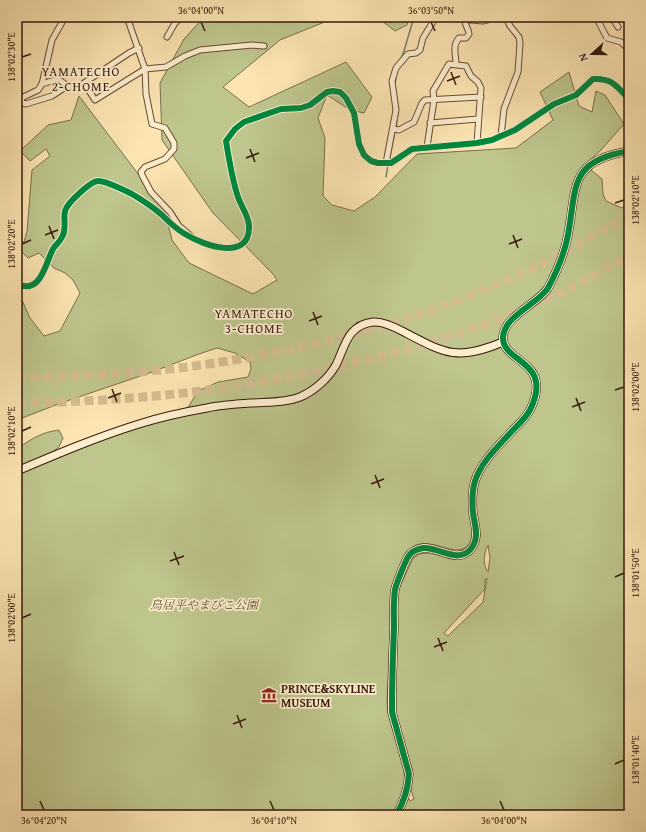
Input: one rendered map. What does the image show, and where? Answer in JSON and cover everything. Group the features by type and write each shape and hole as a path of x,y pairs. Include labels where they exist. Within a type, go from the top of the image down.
{"street":[{"path":"42,84 58,79 65,84 64,88 52,96 26,104 22,103 19,99 38,90 42,84 52,40 64,17"},
{"path":"127,17 139,48 145,70 146,94 152,124 166,128 174,143 174,149 165,159 145,167 142,172 142,176 151,192 170,212 179,226 190,234 193,239"},
{"path":"167,37 175,23 181,17"},
{"path":"386,163 396,110 392,81 396,68 408,54 416,53 420,50 424,38 436,17"},
{"path":"456,64 454,48 456,41 459,38 466,38 469,34 469,29 465,24 465,20 486,21 490,20 491,17"},
{"path":"501,136 504,109 518,72 520,43 519,37 510,26 506,17"},
{"path":"596,17 608,38 621,42 629,49"},
{"path":"612,17 618,27"},
{"path":"139,48 84,83 95,100 145,70 166,67 185,56 200,50 252,44 264,46"},
{"path":"427,147 434,100 433,92 448,64 466,66 471,76 478,82 481,88 477,143"},
{"path":"17,284 28,286 34,284 42,275 53,248 62,237 65,210 68,204 94,182 104,182 132,194 160,214 183,234 193,239 225,248 240,246 245,241 248,234 249,224 238,198 233,180 226,141 235,129 244,122 285,108 301,108 310,105 327,92 340,92 346,98 354,113 359,144 362,152 371,161 378,163 390,163 412,149 477,143 492,140 515,130 554,104 576,95 593,79 608,80 615,84 629,99"},
{"path":"393,129 399,130 414,122 422,103 426,100 481,96"},
{"path":"430,123 478,119"},
{"path":"396,815 406,794 408,774 392,712 395,590 408,557 414,551 422,548 430,548 460,556 467,553 475,543 477,531 473,513 472,496 475,481 486,459 526,416 533,402 536,390 536,382 533,372 508,350 504,342 503,333 508,324 546,291 552,279 565,249 576,185 582,173 601,158 612,154 629,151"},
{"path":"17,471 110,433 140,423 208,408 244,403 284,401 300,396 315,388 329,374 336,365 345,342 351,333 359,326 372,322 384,323 395,327 432,347 461,354 487,349 504,342"}],"green space":[{"name":"鳥居平やまびこ公園","path":"204,17 337,17 280,40 223,87 249,107 346,62 372,97 364,113 350,110 327,95 318,118 325,138 323,196 332,205 354,211 375,197 417,154 516,148 553,120 540,92 569,72 579,106 592,112 596,91 605,95 624,124 601,150 585,165 602,179 603,194 606,201 622,208 629,202 629,815 399,815 407,799 410,801 414,799 411,790 412,769 395,711 397,593 413,558 419,554 430,553 452,559 459,559 475,550 480,536 476,508 476,495 480,477 478,472 475,471 469,494 469,506 473,529 469,544 463,549 455,550 436,545 417,545 408,551 401,563 402,566 394,587 392,588 387,703 388,713 404,770 405,787 392,815 17,815 17,474 130,429 183,416 198,391 218,382 248,377 251,369 250,362 235,353 217,348 17,420 17,289 30,318 44,336 60,331 80,293 73,280 65,273 54,268 39,253 28,258 17,247 17,240 24,242 27,231 32,170 50,156 46,149 30,161 20,151 48,125 71,120 79,96 164,208 172,240 189,263 253,294 277,280 273,274 213,213 162,140 160,83 184,39","holes":["488,545 490,558 488,572 485,566 484,558","487,578 483,602 448,636 444,633 485,589 485,580"]},
{"path":"377,17 410,17 407,25 395,31"},
{"path":"59,430 63,438 59,447 47,456 17,470 17,449 37,436 47,432"}],"waterway":[{"path":"401,59 414,17"},
{"path":"396,76 395,85 398,111 396,128"},
{"path":"389,161 395,131"},
{"path":"386,177 388,165"}],"tunnel":[{"path":"17,378 124,373 187,367 245,358 361,332 417,315 472,295 526,271 579,244 629,214"},
{"path":"17,403 105,400 193,392 313,372 353,363 425,344 496,320 564,291 629,255"}],"cycle path":[{"path":"17,284 25,286 32,285 37,282 53,249 63,234 65,227 65,211 67,207 85,188 98,181 120,188 144,201 179,230 203,243 224,248 242,244 248,237 249,225 236,190 226,141 235,129 244,122 281,109 301,108 310,105 327,92 340,92 346,98 354,113 359,144 364,155 371,161 378,163 391,163 412,149 477,143 492,140 515,130 554,104 576,95 593,79 610,81 629,99"},
{"path":"396,815 405,795 409,774 392,712 394,605 397,583 408,557 416,550 429,548 447,554 459,555 465,554 473,546 476,537 476,528 472,497 478,473 491,454 523,420 531,408 536,392 536,380 532,371 505,346 503,337 505,330 515,316 543,294 551,282 567,241 575,189 579,178 595,161 610,155 629,151"}],"place":[{"name":"PRINCE&SKYLINE MUSEUM","path":"269,695"}],"district":[{"name":"YAMATECHO 2-CHOME","path":"81,78"},
{"name":"YAMATECHO 3-CHOME","path":"254,320"}]}
